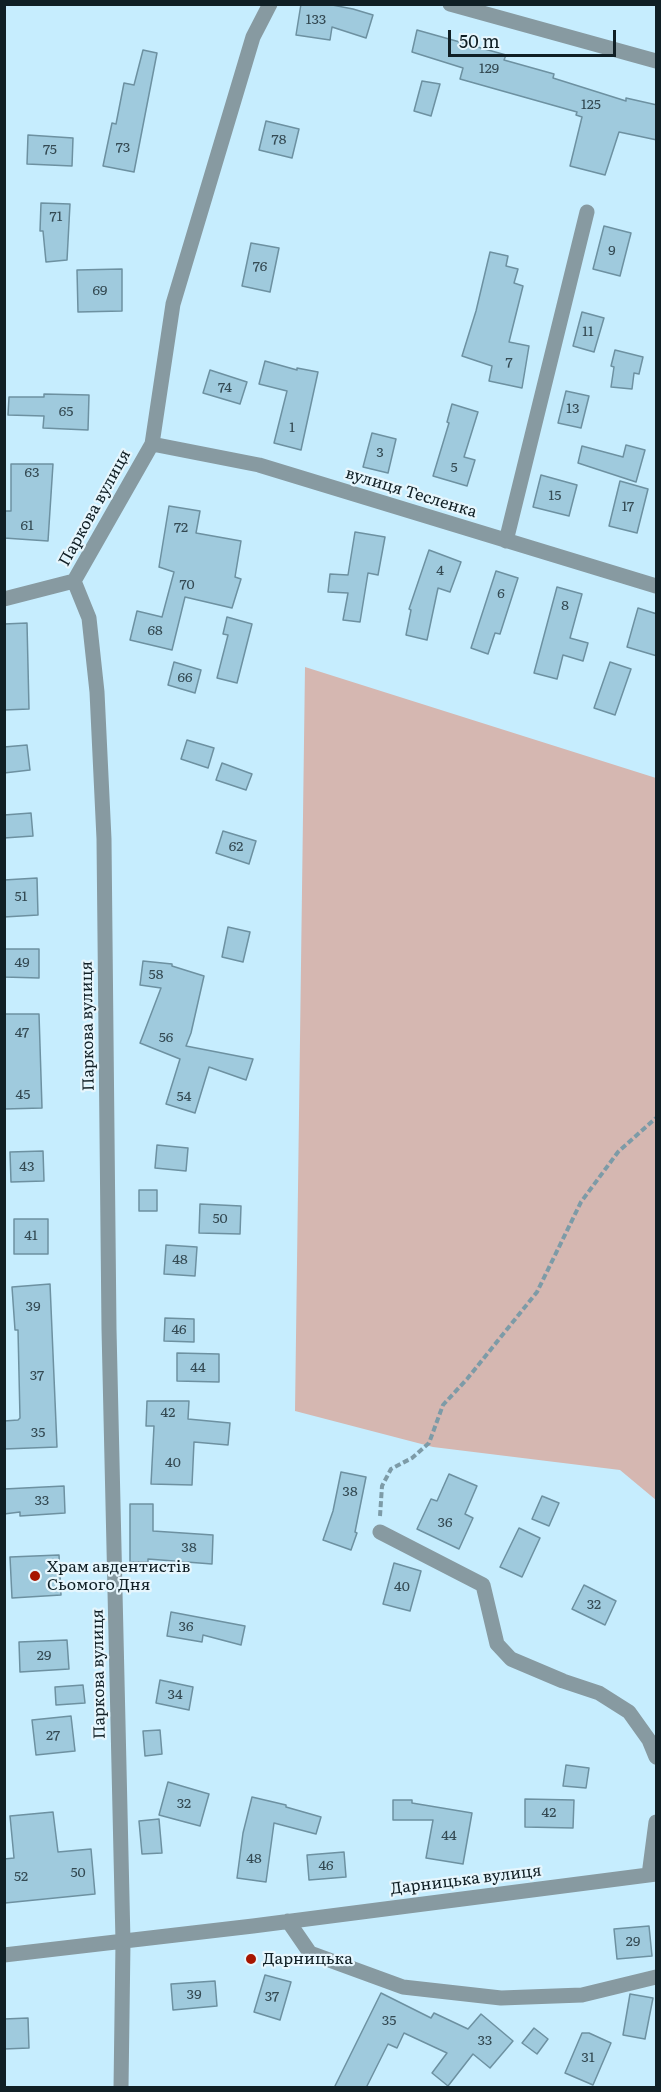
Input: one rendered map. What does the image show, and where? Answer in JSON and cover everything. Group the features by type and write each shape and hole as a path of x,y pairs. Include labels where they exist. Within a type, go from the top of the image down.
{"street":[{"name":"Паркова вулиця","path":"121,2088 123,1941 109,1329 104,839 97,692 89,618 74,581 152,444 172,304 253,37 270,4"},
{"path":"450,4 657,61"},
{"path":"506,540 587,212"},
{"name":"вулиця Тесленка","path":"152,444 259,465 657,586"},
{"path":"4,599 74,581"},
{"path":"380,1532 483,1585 497,1644 511,1659 599,1693 629,1712 649,1740 657,1757"},
{"name":"Дарницька вулиця","path":"4,1955 653,1875 657,1822"},
{"path":"288,1921 310,1953 403,1987 501,1998 582,1995 657,1977"}],"path":[{"path":"380,1532 382,1486 391,1468 412,1458 429,1443 443,1405 467,1379 537,1292 582,1202 618,1152 657,1118"}],"shaded area":[{"path":"305,667 656,778 656,1500 620,1470 433,1447 295,1411"}],"building":[{"path":"301,4 327,4 373,15 366,38 332,27 330,40 296,35"},
{"path":"417,30 506,55 504,60 554,74 553,78 626,101 626,98 657,105 657,140 619,132 605,175 570,166 582,117 576,115 577,112 460,79 463,68 412,52"},
{"path":"143,50 157,53 134,172 103,166 112,123 116,124 124,83 134,85"},
{"path":"422,81 440,84 431,116 414,111"},
{"path":"266,121 299,129 292,158 259,150"},
{"path":"28,135 73,138 72,166 27,164"},
{"path":"41,203 70,204 67,260 46,262 43,231 40,231"},
{"path":"604,226 631,233 620,276 593,269"},
{"path":"251,243 279,248 270,292 242,286"},
{"path":"490,252 508,256 506,266 518,269 514,283 523,286 509,342 529,346 522,388 489,381 492,366 462,356 476,311"},
{"path":"122,269 122,311 78,312 77,270"},
{"path":"582,312 604,318 594,352 573,346"},
{"path":"615,350 643,357 639,374 634,373 632,389 611,387 614,367 611,366"},
{"path":"265,361 297,370 297,368 318,372 301,450 274,443 287,391 259,384"},
{"path":"210,370 247,382 240,404 203,393"},
{"path":"566,391 589,396 581,428 558,423"},
{"path":"44,394 89,395 88,430 43,428 44,416 8,415 9,397 44,397"},
{"path":"452,404 478,412 464,457 475,460 467,486 433,476 449,423 447,422"},
{"path":"372,433 396,439 388,473 363,467"},
{"path":"626,445 645,450 636,482 578,463 582,446 623,457"},
{"path":"11,464 53,464 48,541 4,538 4,511 11,511"},
{"path":"541,475 577,485 569,516 533,507"},
{"path":"620,481 648,489 637,533 609,526"},
{"path":"169,506 200,511 196,533 241,541 235,577 241,579 232,608 185,597 172,650 130,640 137,611 162,617 174,572 159,567"},
{"path":"355,532 385,537 378,575 368,573 360,622 343,620 348,593 328,592 330,574 348,575"},
{"path":"429,550 461,562 450,592 438,588 427,640 406,635 411,610 409,609"},
{"path":"496,571 518,578 500,634 495,633 488,654 471,648"},
{"path":"557,587 582,594 570,638 588,643 583,661 563,655 557,679 534,673"},
{"path":"638,608 657,614 657,656 627,647"},
{"path":"227,617 252,624 237,683 217,678 228,635 223,634"},
{"path":"27,623 29,709 4,710 4,624"},
{"path":"174,662 201,670 195,693 168,685"},
{"path":"610,662 631,669 615,715 594,708"},
{"path":"187,740 214,748 208,768 181,759"},
{"path":"27,745 30,770 4,773 4,747"},
{"path":"222,763 252,774 246,790 216,780"},
{"path":"31,813 33,836 4,838 4,815"},
{"path":"223,831 256,841 249,864 216,853"},
{"path":"37,878 38,915 4,917 4,880"},
{"path":"228,927 250,932 243,962 222,957"},
{"path":"4,949 39,949 39,978 4,977"},
{"path":"143,961 172,964 172,966 204,976 186,1046 253,1059 246,1080 209,1067 195,1113 166,1104 180,1059 140,1043 161,988 140,985"},
{"path":"4,1014 39,1014 42,1108 4,1109"},
{"path":"157,1145 188,1148 186,1171 155,1168"},
{"path":"43,1151 44,1181 11,1182 10,1152"},
{"path":"139,1190 157,1190 157,1211 139,1211"},
{"path":"200,1204 241,1206 240,1234 199,1233"},
{"path":"14,1219 48,1219 48,1254 14,1254"},
{"path":"166,1245 197,1247 195,1276 164,1274"},
{"path":"50,1284 57,1447 4,1449 4,1421 20,1418 18,1330 15,1330 12,1287"},
{"path":"165,1318 194,1319 194,1342 164,1341"},
{"path":"177,1353 219,1354 219,1382 177,1381"},
{"path":"147,1401 189,1401 188,1419 230,1423 228,1445 194,1442 192,1485 151,1484 154,1426 146,1426"},
{"path":"341,1472 366,1477 355,1532 357,1533 351,1550 323,1540 333,1511"},
{"path":"449,1474 477,1486 465,1514 473,1518 459,1549 417,1529 431,1499 437,1501"},
{"path":"64,1486 65,1513 20,1516 20,1512 4,1514 4,1489"},
{"path":"542,1496 559,1503 549,1526 532,1519"},
{"path":"130,1504 153,1504 153,1531 213,1535 212,1564 148,1559 148,1562 130,1562"},
{"path":"519,1528 540,1538 522,1577 500,1567"},
{"name":"Храм авдентистів Сьомого Дня","path":"59,1555 61,1595 12,1598 10,1557"},
{"path":"394,1563 421,1571 410,1611 383,1604"},
{"path":"584,1585 616,1601 605,1625 572,1609"},
{"path":"171,1612 245,1626 241,1645 203,1635 202,1642 167,1636"},
{"path":"67,1640 69,1669 20,1672 19,1642"},
{"path":"160,1680 193,1687 189,1710 156,1703"},
{"path":"83,1685 85,1703 56,1705 55,1687"},
{"path":"71,1716 75,1751 36,1755 32,1720"},
{"path":"160,1730 162,1754 145,1756 143,1731"},
{"path":"566,1765 589,1768 586,1788 563,1786"},
{"path":"168,1782 209,1794 200,1826 159,1815"},
{"path":"252,1797 321,1817 316,1834 274,1823 266,1882 237,1878 243,1833"},
{"path":"525,1799 574,1800 573,1828 525,1827"},
{"path":"393,1800 412,1800 412,1803 472,1813 463,1864 426,1858 433,1820 393,1820"},
{"path":"53,1812 58,1852 91,1849 95,1894 5,1903 4,1859 14,1858 10,1816"},
{"path":"159,1819 162,1853 142,1854 139,1821"},
{"path":"344,1852 346,1877 309,1880 307,1855"},
{"path":"649,1926 652,1956 617,1959 614,1929"},
{"path":"265,1975 291,1982 280,2020 254,2012"},
{"path":"215,1981 217,2006 173,2010 171,1984"},
{"path":"381,1993 431,2018 434,2013 468,2029 481,2014 513,2041 490,2068 473,2054 448,2086 432,2073 447,2053 404,2033 397,2048 388,2044 366,2088 334,2088"},
{"path":"630,1994 653,1998 645,2039 623,2035"},
{"path":"28,2018 29,2048 4,2049 4,2019"},
{"path":"534,2028 548,2039 537,2054 522,2043"},
{"path":"582,2033 589,2033 611,2043 593,2085 565,2073"}],"place":[{"name":"Храм авдентистів Сьомого Дня","path":"35,1576"},
{"name":"Дарницька","path":"251,1959"}]}
